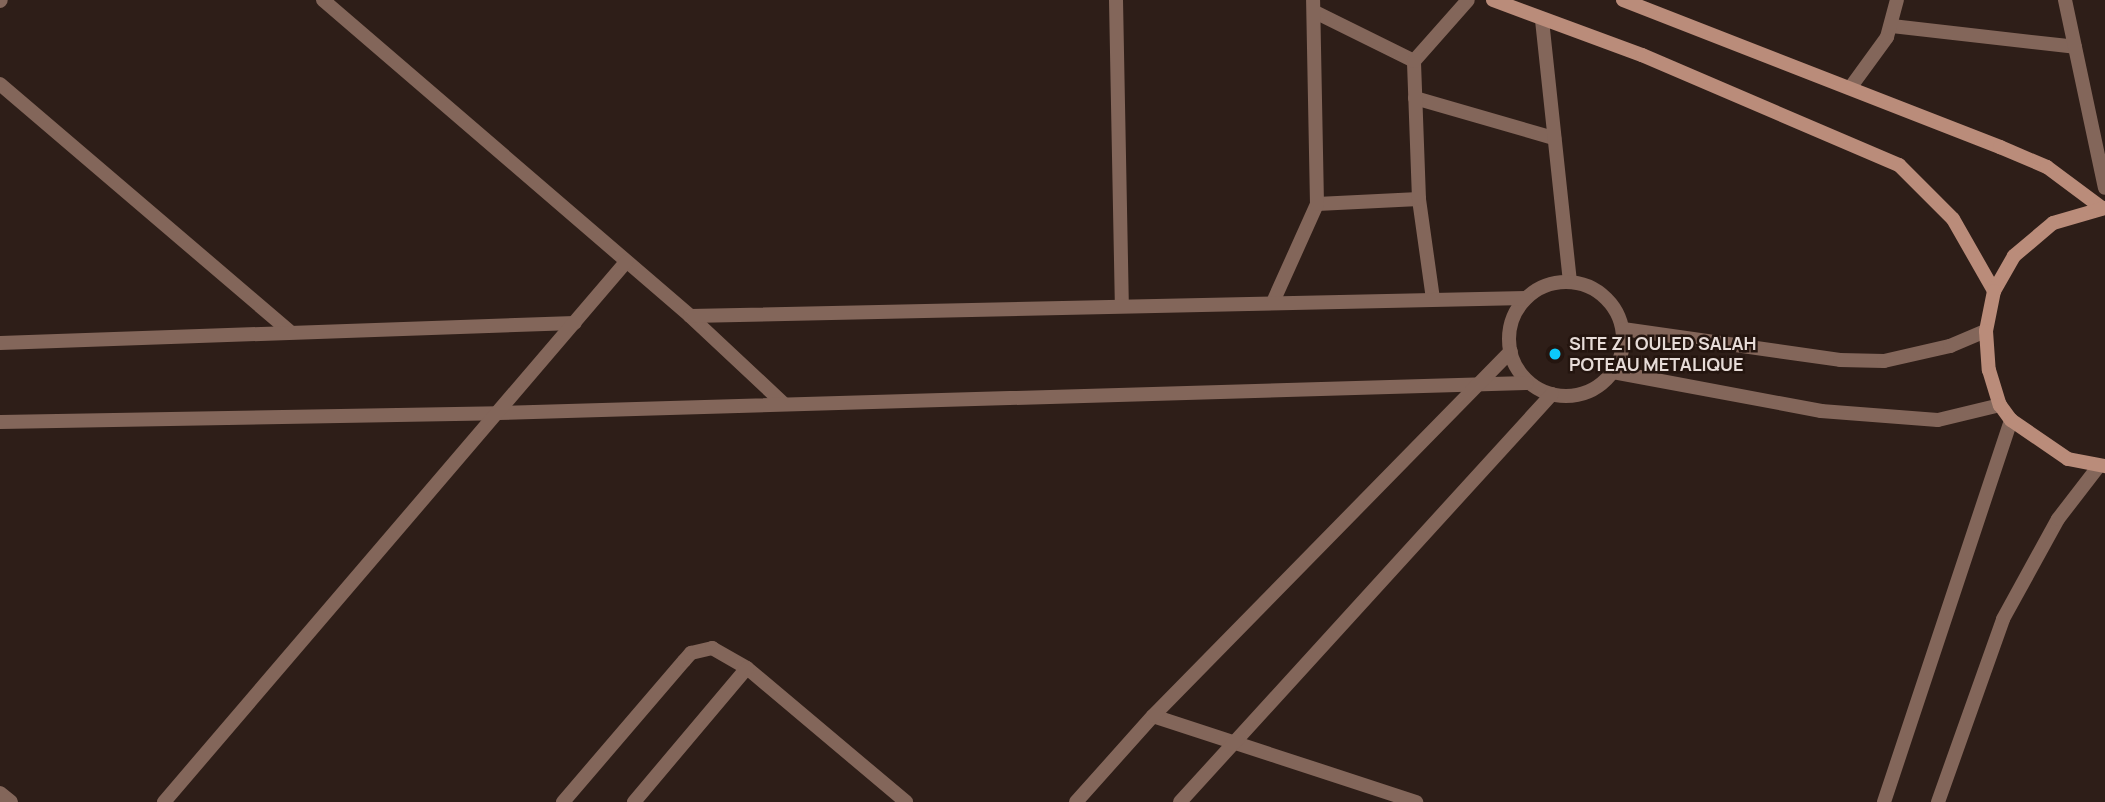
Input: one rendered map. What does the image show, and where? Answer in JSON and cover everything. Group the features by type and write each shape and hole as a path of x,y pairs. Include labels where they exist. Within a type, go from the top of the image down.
{"street":[{"path":"323,0 690,316 783,403"},
{"path":"1116,0 1122,304"},
{"path":"1433,299 1419,199 1414,61 1468,0"},
{"path":"1493,0 1642,55 1899,165 1953,219 1994,290"},
{"path":"1623,0 2048,167 2104,208"},
{"path":"1850,88 1892,26 1897,0"},
{"path":"2065,0 2105,188"},
{"path":"1273,302 1317,204 1314,6 1414,61"},
{"path":"1542,20 1570,282"},
{"path":"1892,26 2075,47"},
{"path":"0,84 289,331"},
{"path":"1415,98 1554,138"},
{"path":"1317,204 1419,199"},
{"path":"1938,802 2003,619 2058,519 2102,466 2068,459 2011,421 2000,405 1989,370 1986,331 1994,290 2014,256 2032,237 2053,223 2104,208"},
{"path":"164,802 626,261"},
{"path":"0,422 498,413 1527,383 1552,394 1575,396 1597,388 1614,372 1621,359 1623,329 1613,306 1594,289 1570,282 1546,285 1527,298 1510,332 1511,351 1527,383"},
{"path":"690,316 1122,304 1527,298"},
{"path":"0,343 575,323"},
{"path":"1623,329 1840,360 1873,360 1950,346 1986,331"},
{"path":"1076,802 1153,716 1511,351"},
{"path":"1614,372 1821,411 1938,420 2000,405"},
{"path":"1180,802 1552,394"},
{"path":"1884,802 2011,421"},
{"path":"563,802 691,653 712,648 747,667 906,802"},
{"path":"634,802 747,667"},
{"path":"1153,716 1416,802"},
{"path":"0,793 11,802"}],"place":[{"name":"SITE Z I OULED SALAH POTEAU METALIQUE","path":"1555,354"}]}
